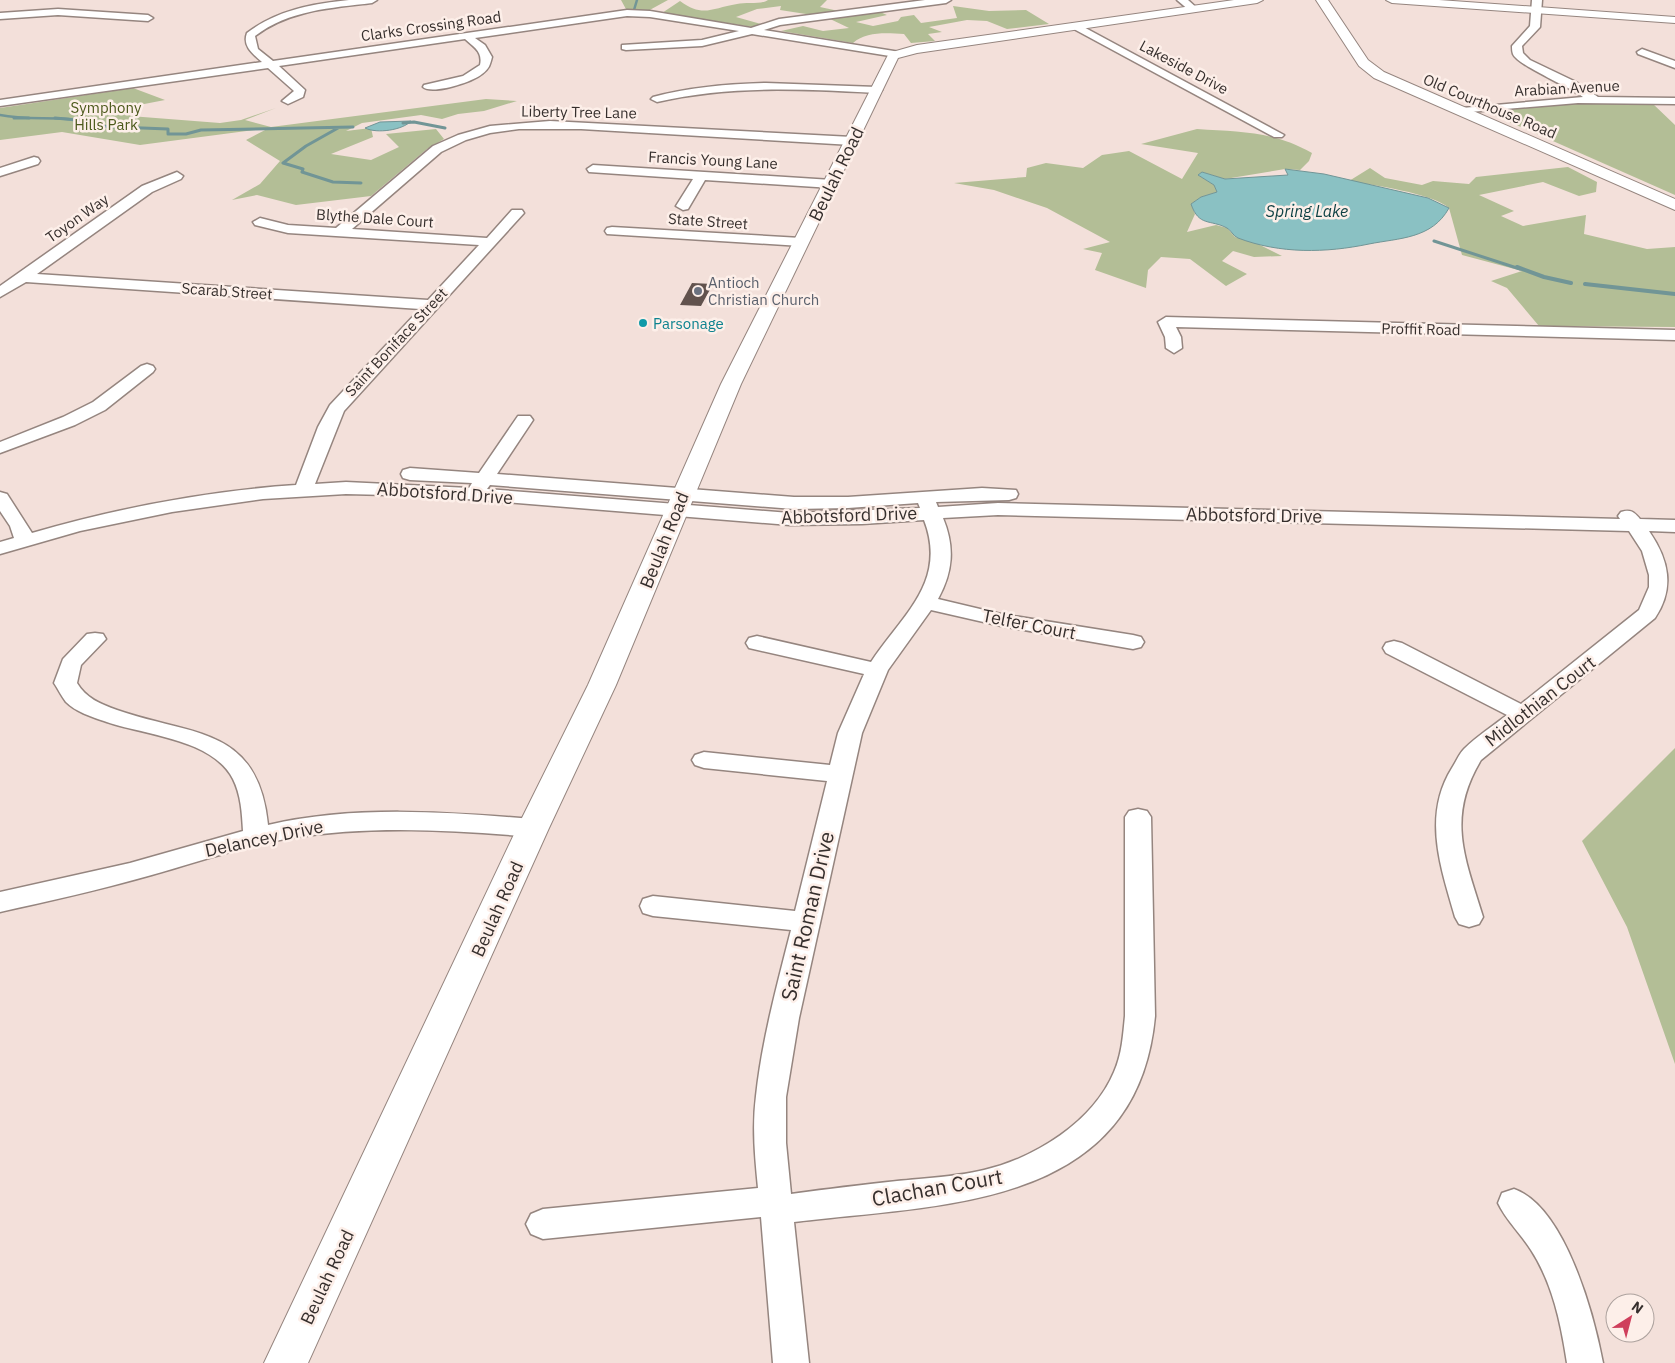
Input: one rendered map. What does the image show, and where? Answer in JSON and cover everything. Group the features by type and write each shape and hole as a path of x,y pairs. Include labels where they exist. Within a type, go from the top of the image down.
{"main road":[{"path":"896,54 1257,0"},
{"path":"1392,0 1537,5 1675,20"},
{"name":"Old Courthouse Road","path":"1325,2 1338,26 1371,70 1675,205"},
{"name":"Beulah Road","path":"286,1363 533,828 602,685 730,384 896,54"}],"street":[{"path":"288,101 299,95 300,90 254,50 250,41 250,35 256,29 290,14 372,0"},
{"path":"626,47 702,43 779,22 946,0"},
{"path":"1182,0 1193,10"},
{"path":"5,4 1,16 58,12 148,18"},
{"path":"650,14 666,4"},
{"path":"1537,5 1535,26 1518,46 1518,54 1526,62 1572,84 1594,99"},
{"name":"Clarks Crossing Road","path":"0,103 611,15 650,14 896,54"},
{"name":"Lakeside Drive","path":"1075,26 1278,135"},
{"path":"428,87 463,81 483,69 487,59 486,52 478,43 467,36"},
{"path":"1642,52 1675,65"},
{"path":"657,98 681,93 762,86 877,90"},
{"name":"Arabian Avenue","path":"1462,111 1594,99 1675,101"},
{"name":"Liberty Tree Lane","path":"340,232 436,149 461,138 494,130 552,125 852,141"},
{"path":"0,172 34,161"},
{"name":"Francis Young Lane","path":"593,169 832,184"},
{"name":"Toyon Way","path":"0,292 146,189 177,176"},
{"path":"683,206 701,176"},
{"name":"Saint Boniface Street","path":"307,483 326,427 336,409 517,213"},
{"name":"Blythe Dale Court","path":"260,222 288,229 490,242"},
{"name":"State Street","path":"612,231 801,242"},
{"name":"Scarab Street","path":"22,277 431,305"},
{"name":"Proffit Road","path":"1174,348 1173,337 1166,322 1675,335"},
{"path":"0,448 85,413 115,395 147,369"},
{"path":"479,487 524,420"},
{"name":"Abbotsford Drive","path":"0,532 23,533 307,483 388,488 479,487 680,503 821,519 928,504 998,509 1629,517 1675,511"},
{"path":"0,498 23,533"},
{"name":"Saint Roman Drive","path":"791,1363 770,1143 771,1097 778,1043 853,724 863,697 877,670 926,603 936,585 941,565 942,547 928,504"},
{"name":"Abbotsford Drive","path":"1629,517 1675,526"},
{"name":"Midlothian Court","path":"1470,917 1449,845 1447,817 1450,794 1459,773 1472,756 1648,614 1656,601 1661,586 1660,571 1655,556 1629,517"},
{"name":"Abbotsford Drive","path":"0,548 23,533"},
{"name":"Telfer Court","path":"926,603 1011,622 1133,642"},
{"path":"95,639 76,656 66,673 66,685 71,695 101,714 174,731 198,739 219,750 235,764 246,780 252,796 256,836"},
{"path":"757,643 877,670"},
{"path":"1394,648 1522,714"},
{"path":"704,760 840,774"},
{"name":"Clachan Court","path":"543,1224 775,1206 985,1183 1024,1170 1060,1152 1088,1130 1112,1103 1128,1076 1137,1047 1140,1016 1138,817"},
{"name":"Delancey Drive","path":"0,902 149,866 256,836 312,826 386,820 439,820 533,828"},
{"path":"653,906 805,922"},
{"path":"1514,1203 1547,1243 1564,1275 1581,1335 1585,1363"}],"green space":[{"path":"621,0 668,0 646,12 627,11"},
{"path":"768,0 827,0 820,7 848,13 819,16 780,10 781,6 757,9 736,17 761,24 753,27 662,13 680,1 695,9 708,10"},
{"path":"953,6 989,11 1026,10 1049,24 1007,29 987,21 967,20 929,27 942,32 928,34 935,41 911,43 904,34 884,33 864,36 853,43 781,31 803,26 823,31 849,28 828,18 880,12 887,15 856,22 873,26 898,21 901,17 914,15 921,23 957,18"},
{"name":"Symphony Hills Park","path":"133,88 165,100 139,105 130,116 220,123 241,120 276,108 245,120 271,127 486,99 517,101 484,111 458,114 442,119 421,115 362,123 346,131 371,128 373,137 331,154 371,160 399,147 386,134 436,129 444,139 427,149 371,196 296,205 257,195 232,200 260,184 280,161 246,140 269,128 140,145 62,132 0,140 0,108"},
{"path":"1573,103 1652,103 1675,125 1675,195 1487,112"},
{"path":"1197,129 1256,134 1284,140 1312,153 1309,161 1300,170 1285,169 1225,179 1202,172 1198,175 1214,185 1217,192 1201,197 1191,204 1195,214 1187,232 1216,225 1227,228 1235,237 1258,244 1282,256 1254,257 1233,251 1222,261 1247,274 1226,286 1190,259 1161,257 1148,270 1146,288 1095,270 1102,253 1083,249 1110,242 1047,208 994,190 954,183 1026,177 1027,168 1046,163 1083,168 1102,155 1129,151 1182,179 1198,153 1141,144"},
{"path":"1568,167 1597,182 1596,192 1579,196 1543,182 1479,195 1514,211 1501,216 1523,226 1586,215 1584,234 1647,249 1675,247 1675,327 1539,326 1507,288 1491,281 1522,271 1462,255 1449,208 1416,194 1349,181 1370,168 1385,178 1422,185 1433,181 1469,184 1476,177"},
{"path":"1675,748 1675,1064 1627,927 1582,841"}],"water":[{"path":"411,121 402,127 390,130 376,131 365,128 380,122"},
{"name":"Spring Lake","path":"1285,169 1324,174 1428,198 1449,208 1434,226 1414,235 1353,247 1303,250 1270,247 1238,238 1227,228 1201,219 1191,204 1201,197 1217,192 1214,185 1198,175 1202,172 1225,179 1288,175"}],"building":[{"name":"Antioch Christian Church","path":"692,283 713,284 701,306 680,305"}],"waterway":[{"path":"634,10 637,0"},
{"path":"0,115 63,119"},
{"path":"14,118 29,118"},
{"path":"55,118 63,119"},
{"path":"63,119 69,119"},
{"path":"63,119 87,121 91,126 168,129 168,134 186,134 201,130 353,127"},
{"path":"403,123 414,122 445,128"},
{"path":"338,128 306,146 283,163 303,169 302,172 333,182 361,183"},
{"path":"1434,241 1520,269"},
{"path":"1517,267 1544,277 1571,283"},
{"path":"1585,284 1675,294"}],"place":[{"name":"Antioch Christian Church","path":"698,291"},
{"name":"Parsonage","path":"643,323"}]}
